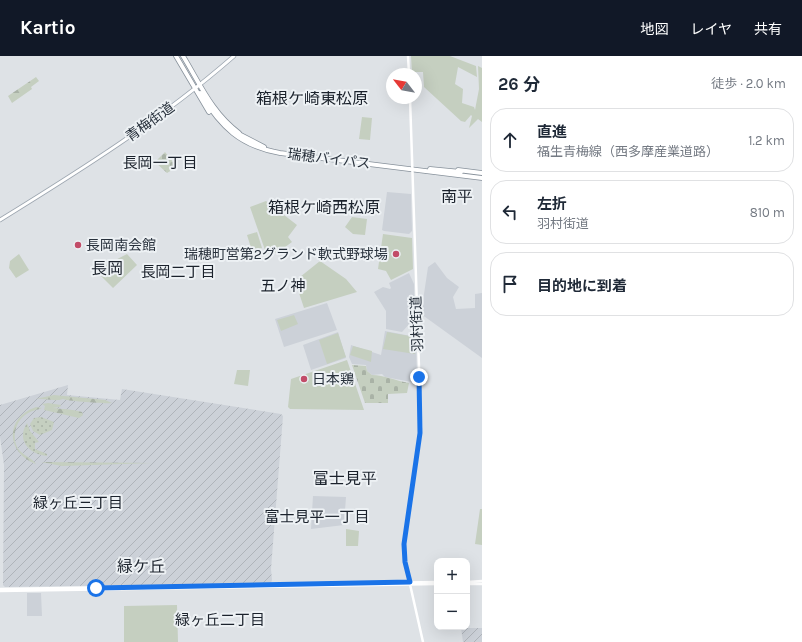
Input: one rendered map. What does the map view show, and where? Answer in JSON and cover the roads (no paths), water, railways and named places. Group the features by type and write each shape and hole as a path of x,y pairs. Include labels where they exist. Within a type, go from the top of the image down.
{"highway":[{"path":"179,56 193,79"},
{"path":"179,56 200,84 221,117 244,140"},
{"path":"179,56 194,88 218,123 228,132 244,140"},
{"name":"瑞穂バイパス","path":"201,92 219,121 257,148 280,153 453,174 482,176"},
{"name":"瑞穂バイパス","path":"412,168 436,169 482,176"}],"main road":[{"name":"青梅街道","path":"0,219 93,163 200,84 232,56"},
{"path":"408,56 409,68"},
{"name":"羽村街道","path":"410,104 421,427 404,544 405,562 423,642"},
{"path":"470,583 482,582"},
{"path":"0,590 434,583"}],"place":[{"name":"長岡南会館","path":"78,245"},
{"name":"瑞穂町営第2グランド軟式野球場","path":"396,254"},
{"name":"日本鶏","path":"304,379"}],"district":[{"name":"箱根ケ崎東松原","path":"312,98"},
{"name":"長岡一丁目","path":"160,163"},
{"name":"南平","path":"457,196"},
{"name":"箱根ケ崎西松原","path":"324,207"},
{"name":"長岡","path":"107,268"},
{"name":"長岡二丁目","path":"178,272"},
{"name":"五ノ神","path":"283,286"},
{"name":"富士見平","path":"345,478"},
{"name":"緑ヶ丘三丁目","path":"78,503"},
{"name":"富士見平一丁目","path":"317,517"},
{"name":"緑ケ丘","path":"141,566"},
{"name":"緑ヶ丘二丁目","path":"220,620"}]}
